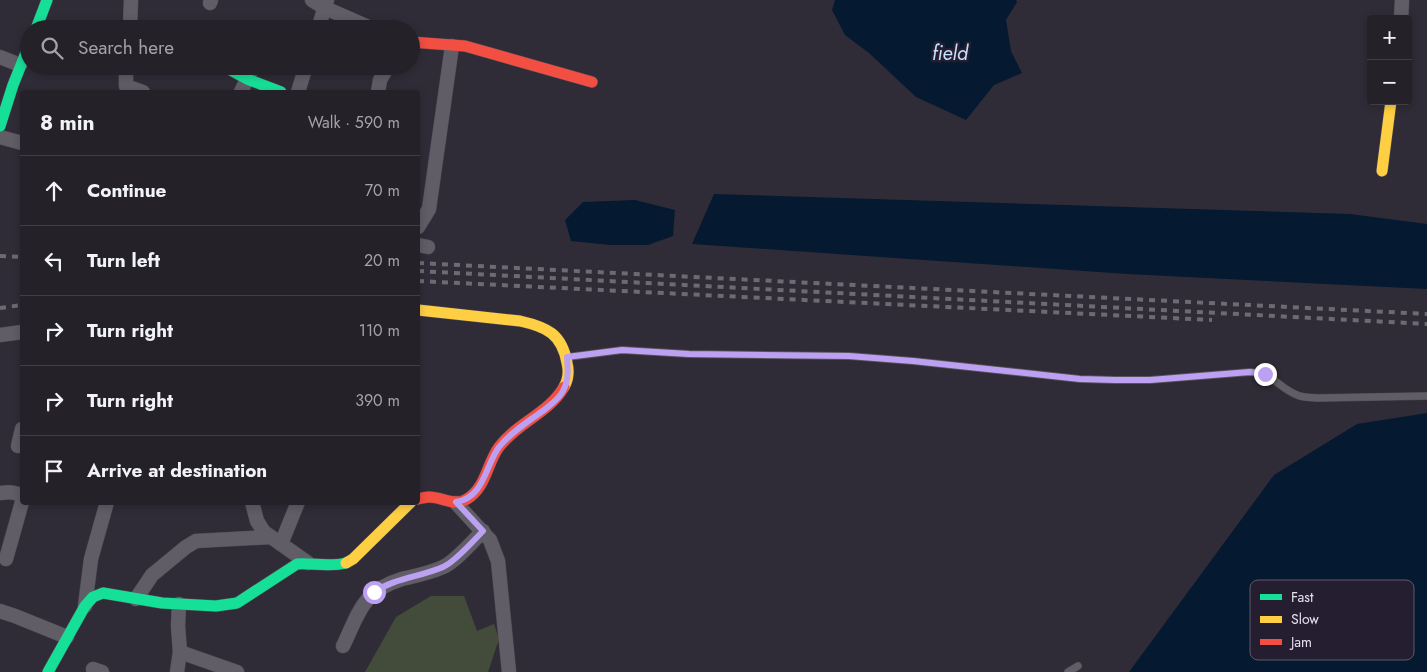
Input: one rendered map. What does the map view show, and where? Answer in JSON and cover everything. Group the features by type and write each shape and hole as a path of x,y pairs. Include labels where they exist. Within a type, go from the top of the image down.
{"street":[{"path":"39,20 46,0"},
{"path":"130,20 131,0"},
{"path":"312,0 326,4 356,20"},
{"path":"1401,15 1402,0"},
{"path":"321,20 326,4"},
{"path":"420,43 465,46 592,82"},
{"path":"420,224 429,209 452,46"},
{"path":"0,57 20,65 0,126"},
{"path":"126,75 126,86 137,90"},
{"path":"242,90 249,75"},
{"path":"253,75 278,90"},
{"path":"299,90 303,75"},
{"path":"378,90 383,75"},
{"path":"1382,171 1391,105"},
{"path":"0,137 20,142"},
{"path":"420,310 530,323 540,326 557,338 563,345 568,369 563,392 555,401 504,442 496,452 484,480 476,492 465,500 456,502 431,497 420,499"},
{"path":"0,335 20,332"},
{"path":"18,446 20,438"},
{"path":"0,493 12,492 18,494 20,498"},
{"path":"456,502 490,540 498,561 509,672"},
{"path":"6,559 21,505"},
{"path":"85,606 91,559 106,505"},
{"path":"253,505 260,527 308,563"},
{"path":"276,540 296,505"},
{"path":"48,672 92,597 103,593 179,604 216,606 237,603 292,566 301,563 337,565 353,559 408,505"},
{"path":"343,646 360,610 374,592 396,581 446,565 483,531"},
{"path":"136,599 152,575 196,541 276,540"},
{"path":"177,672 180,652 179,604"},
{"path":"0,611 67,637"},
{"path":"180,652 237,672"}],"lane":[{"path":"567,357 622,350 689,354 849,356 1080,379 1115,380 1150,380 1259,372 1270,376 1290,392 1302,396 1317,398 1427,396"},
{"path":"1068,672 1078,666"}],"green space":[{"path":"431,596 464,596 477,631 494,624 499,639 488,672 365,672 396,617"}],"water":[{"name":"field","path":"835,0 1016,0 1017,2 1006,20 1011,51 1022,73 994,85 966,120 916,97 869,53 845,35 832,10"},
{"path":"714,194 1350,214 1427,224 1427,289 1127,274 692,244"},
{"path":"635,200 675,210 673,236 648,245 610,245 571,241 565,220 583,202"},
{"path":"1427,413 1427,672 1129,672 1274,475 1357,424"}],"railway":[{"path":"0,256 20,257"},
{"path":"420,263 1427,314"},
{"path":"420,271 1427,324"},
{"path":"420,281 1212,320"},
{"path":"0,308 20,305"}],"traffic: fast":[{"path":"39,20 47,0"},
{"path":"0,126 20,68"},
{"path":"240,75 276,90"},
{"path":"48,672 85,606 93,597 103,593 162,603 216,606 237,603 297,564 334,565 346,563"}],"traffic: slow":[{"path":"1382,171 1390,105"},
{"path":"420,310 520,321 545,329 552,333 565,353 568,372 564,387"},
{"path":"346,563 353,559 408,505"}],"traffic: jam":[{"path":"420,43 465,46 592,82"},
{"path":"420,499 434,497 453,502 467,499 482,482 499,447 515,431 550,404 564,387"}],"route":[{"path":"374,592 396,581 442,568 451,562 483,531 456,502 461,502 476,492 484,480 496,452 504,442 555,401 563,392 568,369 567,357 622,350 689,354 849,356 1080,379 1115,380 1150,380 1250,372 1265,374"}]}
